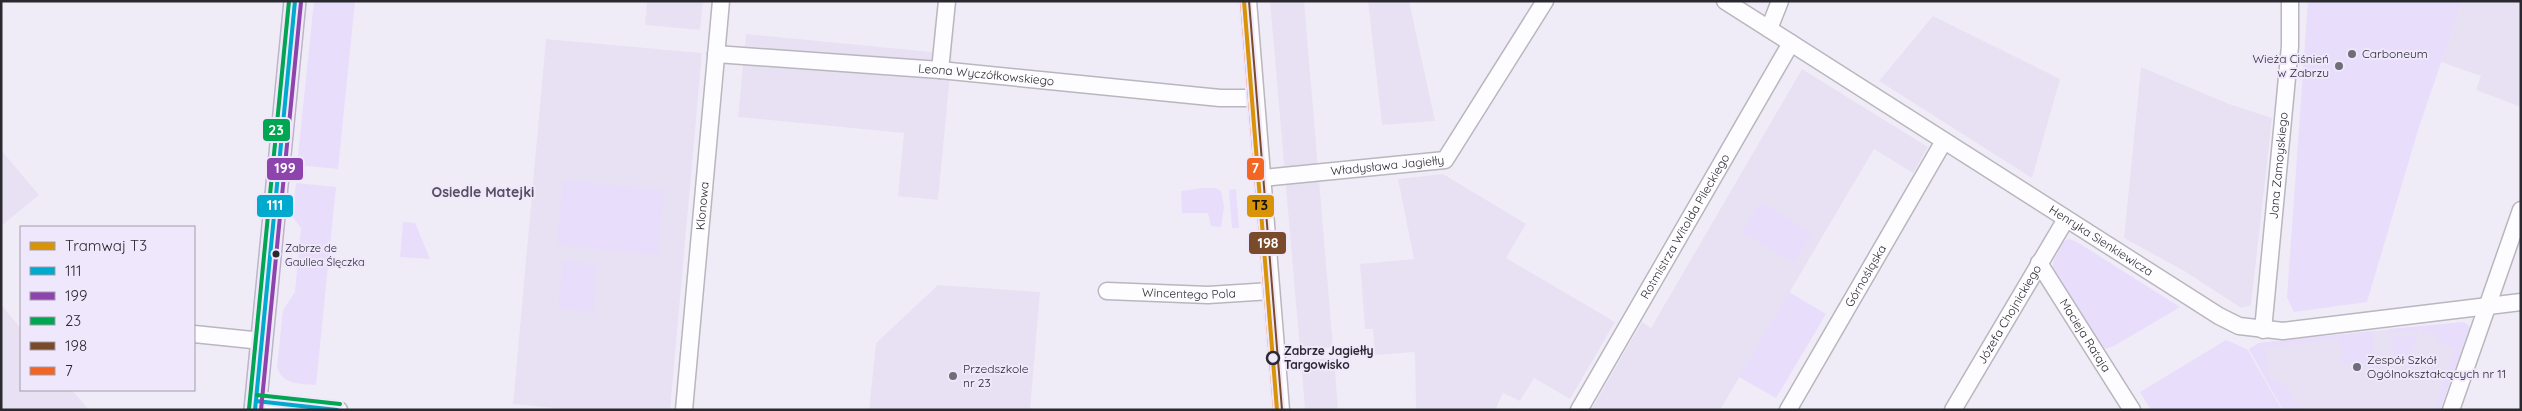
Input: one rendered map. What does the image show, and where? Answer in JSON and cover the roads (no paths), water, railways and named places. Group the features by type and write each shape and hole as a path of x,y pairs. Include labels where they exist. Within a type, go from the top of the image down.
{"main road":[{"path":"256,405 295,1"}],"street":[{"name":"Klonowa","path":"684,410 721,1"},
{"path":"940,70 947,1"},
{"path":"1248,1 1281,410"},
{"name":"Władysława Jagiełły","path":"1262,178 1445,160 1545,1"},
{"name":"Henryka Sienkiewicza","path":"1726,1 2219,316 2239,326 2283,331 2521,302"},
{"path":"1770,29 1780,1"},
{"name":"Jana Zamoyskiego","path":"2263,330 2290,46 2290,1"},
{"name":"Rotmistrza Witolda Pileckiego","path":"1579,410 1791,43"},
{"name":"Leona Wyczółkowskiego","path":"716,54 940,70 1220,98 1255,98"},
{"name":"Górnośląska","path":"1788,410 1944,141"},
{"path":"2451,410 2521,210"},
{"name":"Józefa Chojnickiego","path":"1953,410 2066,219"},
{"name":"Macieja Rataja","path":"2039,263 2132,410"},
{"name":"Wincentego Pola","path":"1107,291 1208,295 1271,291"},
{"path":"195,334 262,341"},
{"path":"256,405 339,410"}],"tram line":[{"name":"T3","path":"1244,1 1277,410"}],"place":[{"name":"Carboneum","path":"2352,54"},
{"name":"Wieża Ciśnień w Zabrzu","path":"2339,66"},
{"name":"Zabrze de Gaullea Ślęczka","path":"276,254"},
{"name":"Zabrze Jagiełły Targowisko","path":"1273,358"},
{"name":"Zespół Szkół Ogólnokształcących nr 11","path":"2357,367"},
{"name":"Przedszkole nr 23","path":"953,376"}],"district":[{"name":"Osiedle Matejki","path":"483,192"}]}
